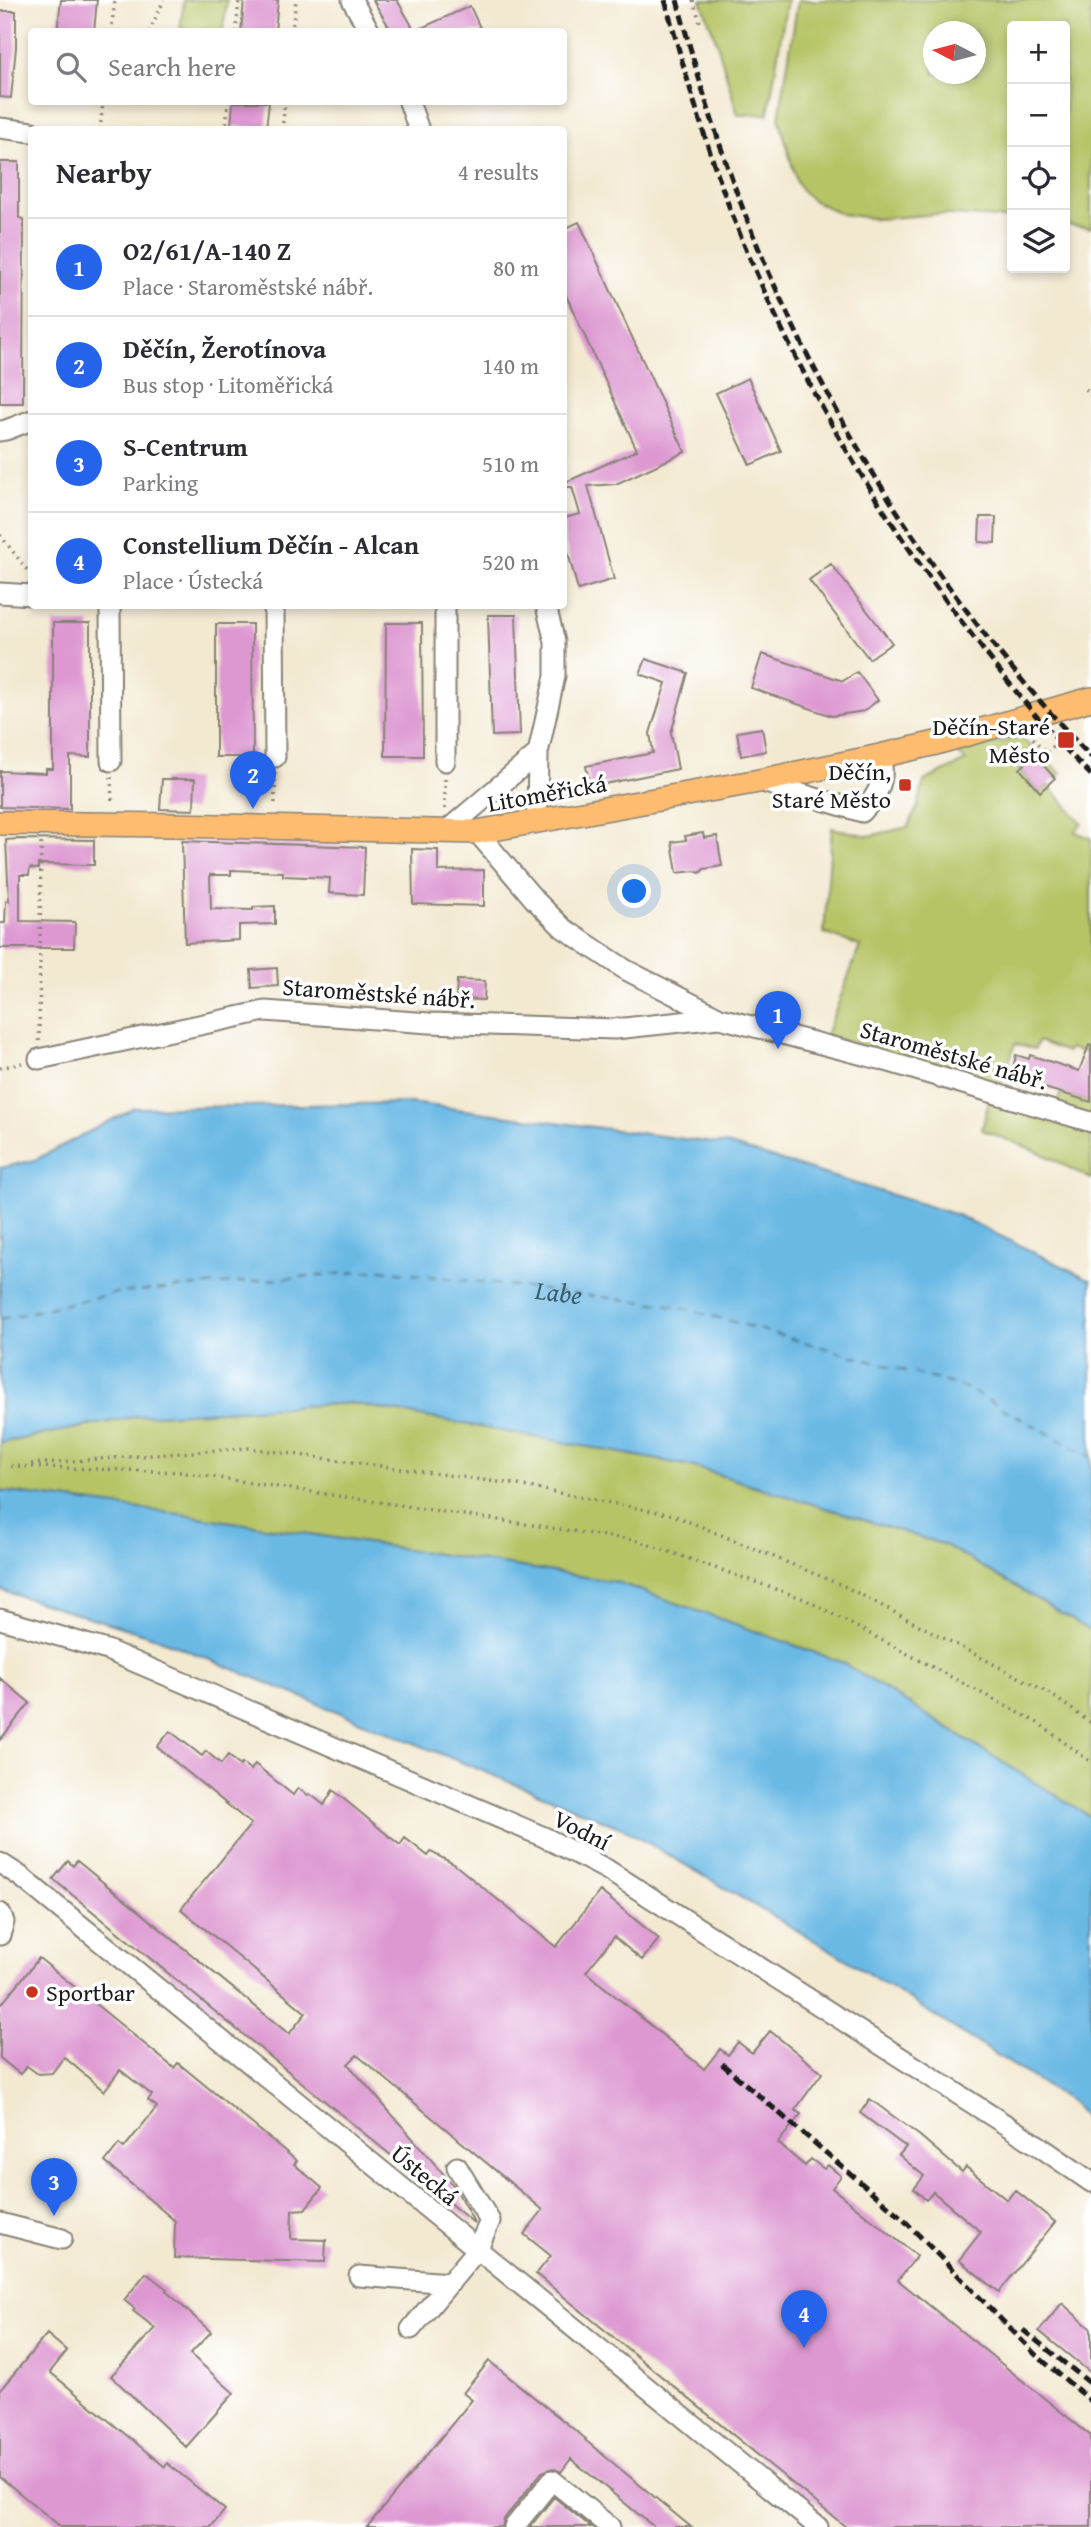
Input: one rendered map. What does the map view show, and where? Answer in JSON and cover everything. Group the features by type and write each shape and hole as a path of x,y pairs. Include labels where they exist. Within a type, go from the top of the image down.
{"main road":[{"name":"Litoměřická","path":"0,823 478,832 880,756 1091,699"}],"street":[{"path":"352,0 368,28"},
{"path":"410,105 418,126"},
{"path":"0,128 28,132"},
{"path":"0,430 28,422"},
{"path":"0,593 28,595"},
{"path":"110,609 111,761"},
{"path":"274,609 275,757"},
{"path":"445,609 445,761"},
{"path":"537,822 538,753 555,676 555,642 547,609"},
{"path":"445,832 538,753"},
{"path":"759,781 862,812 875,799 884,769 880,756"},
{"name":"Staroměstské nábř.","path":"478,832 534,899 563,928 626,970 720,1018 879,1059 1091,1122"},
{"name":"Staroměstské nábř.","path":"39,1059 265,1011 429,1023 614,1029 720,1018"},
{"name":"Vodní","path":"0,1619 107,1650 544,1837 606,1869 1091,2182"},
{"name":"Ústecká","path":"0,1863 74,1920 818,2527"},
{"path":"0,1913 4,1922 0,1935"},
{"path":"411,2329 477,2250 490,2221 457,2167"},
{"path":"0,2223 62,2239"},
{"path":"359,2276 450,2283"},
{"path":"514,2527 552,2480 610,2527"}],"path":[{"path":"112,28 115,0"},
{"path":"151,28 164,0"},
{"path":"236,28 239,0"},
{"path":"292,28 296,0"},
{"path":"694,0 699,22"},
{"path":"101,126 104,105"},
{"path":"226,126 228,105"},
{"path":"282,126 285,105"},
{"path":"1086,389 1091,395"},
{"path":"0,534 28,571"},
{"path":"1017,720 1046,752 1053,746"},
{"path":"275,757 275,828"},
{"path":"111,761 112,824"},
{"path":"445,761 445,832"},
{"path":"39,1059 41,824"},
{"path":"1091,1723 1049,1693 844,1586 673,1515 513,1484 248,1448 11,1466 179,1472 638,1541 804,1599 1038,1723 1091,1762"}],"green space":[{"path":"184,0 227,0 223,28 180,28"},
{"path":"701,0 787,0 768,114 738,115"},
{"path":"798,0 1091,0 1091,228 1070,226 1070,21 1007,21 1007,219 937,214 878,219 841,214 814,201 797,183 779,118"},
{"path":"1020,737 1061,773 1055,778 1034,755 1030,760 1026,757 1019,763 1022,767 1019,769 1040,792 1048,785 1082,823 1075,832 1091,838 1091,1054 1069,1048 1067,1052 1038,1041 1035,1049 1015,1044 1000,1090 826,1035 860,946 824,933 832,828 869,836 908,827 918,806 924,781 966,761 957,753"},
{"path":"1061,1093 1091,1102 1091,1120 1057,1108"},
{"path":"989,1100 1091,1130 1091,1179 1039,1152 982,1130"},
{"path":"351,1403 691,1466 945,1545 1091,1631 1091,1817 841,1662 617,1582 187,1515 0,1491 0,1443 138,1416"}],"water":[{"name":"Labe","path":"411,1103 730,1145 957,1215 1091,1280 1091,1631 945,1545 691,1466 351,1403 138,1416 0,1443 0,1168 35,1160 134,1108"},
{"path":"0,1491 187,1515 617,1582 841,1662 1091,1817 1091,2123 1071,2102 834,1952 622,1828 157,1638 0,1590"}],"building":[{"path":"61,0 97,0 94,28 58,28"},
{"path":"244,0 278,0 275,28 241,28"},
{"path":"373,0 397,0 413,28 390,28"},
{"path":"470,6 480,28 422,28"},
{"path":"0,11 16,11 11,98 0,97"},
{"path":"233,105 269,105 266,126 231,126"},
{"path":"0,162 19,162 19,218 24,219 23,403 0,403"},
{"path":"579,222 685,452 616,484 588,486 614,579 578,590 567,549 567,517 580,514 572,487 567,487 567,482 637,450 567,298 567,228"},
{"path":"748,378 781,451 750,465 716,393"},
{"path":"980,517 996,517 995,543 979,542"},
{"path":"831,564 892,643 869,659 809,580"},
{"path":"488,615 516,615 520,735 492,736"},
{"path":"53,623 90,623 90,757 70,756 70,809 0,807 0,771 46,773 46,769 53,769"},
{"path":"386,623 422,623 423,756 385,756"},
{"path":"216,624 252,624 253,757 216,757"},
{"path":"762,654 843,681 857,672 878,700 864,711 832,716 751,688"},
{"path":"646,659 688,673 671,733 678,769 590,787 586,766 653,753 650,733 666,683 640,674"},
{"path":"762,728 766,751 741,756 737,732"},
{"path":"1034,755 1055,778 1040,792 1020,769"},
{"path":"162,779 195,779 194,810 160,809"},
{"path":"703,833 704,838 717,836 722,866 704,869 700,873 677,873 672,842 686,840 685,836"},
{"path":"6,840 94,840 94,865 38,864 38,869 30,868 29,875 20,875 20,921 75,922 74,948 0,948 0,923 5,923 6,901 9,901"},
{"path":"182,841 365,847 363,895 329,893 330,878 283,876 283,872 231,870 231,875 210,875 211,909 253,910 253,907 275,906 275,924 239,925 239,940 185,943"},
{"path":"412,849 438,850 438,871 484,870 484,906 413,904"},
{"path":"277,968 278,986 252,988 251,970"},
{"path":"457,980 485,981 484,1000 456,999"},
{"path":"1089,1045 1091,1102 1011,1078 1016,1055 1029,1059 1030,1055 1079,1071"},
{"path":"0,1678 30,1703 0,1740"},
{"path":"170,1731 202,1756 206,1751 221,1764 228,1755 240,1766 242,1763 251,1770 255,1764 293,1795 298,1788 324,1805 333,1790 400,1845 405,1838 428,1856 431,1852 454,1864 556,1947 600,1891 659,1939 642,1960 614,1937 586,1972 704,2069 720,2049 728,2055 738,2042 752,2053 770,2031 822,2073 795,2110 801,2114 778,2143 805,2166 811,2159 824,2169 828,2165 841,2176 832,2188 917,2256 898,2280 1091,2436 1091,2527 846,2527 536,2274 551,2256 524,2234 543,2210 357,2055 348,2064 454,2186 475,2224 53,1879 68,1861 73,1866 77,1861 289,2034 306,2013 181,1909 251,1824 157,1747"},
{"path":"39,1958 174,2068 178,2063 297,2161 294,2164 322,2188 305,2209 292,2210 291,2239 326,2240 325,2262 174,2258 175,2221 105,2162 119,2144 124,2148 157,2107 148,2100 152,2095 120,2070 104,2091 64,2057 52,2073 38,2074 27,2066 20,2074 0,2058 0,2006"},
{"path":"870,2099 962,2172 966,2167 1007,2200 1015,2190 1055,2222 999,2292 959,2260 981,2232 933,2192 926,2200 914,2189 924,2176 899,2155 906,2147 860,2113"},
{"path":"146,2273 167,2289 166,2291 211,2332 190,2354 234,2393 186,2447 111,2376 155,2328 133,2311 135,2309 124,2300"},
{"path":"1062,2303 1091,2329 1091,2373 1039,2331"},
{"path":"47,2334 67,2351 50,2372 165,2467 167,2463 225,2510 211,2527 61,2527 0,2477 0,2390"},
{"path":"489,2361 691,2527 654,2527 571,2459 561,2472 553,2468 542,2472 504,2519 502,2527 367,2527 472,2400 463,2393"},
{"path":"554,2497 591,2527 530,2527"}],"ferry route":[{"path":"0,1319 116,1293 381,1270 677,1306 966,1388 1091,1457"}],"railway":[{"path":"665,0 696,109 733,217 756,273 807,380 866,483 932,582 1042,723 1091,775"},
{"path":"677,0 707,105 743,208 800,341 834,405 870,469 951,590 1042,704 1091,757"},
{"path":"722,2064 901,2217 1036,2355 1091,2401"},
{"path":"1023,2330 1091,2384"}],"place":[{"name":"Děčín-Staré Město","path":"1066,740"},
{"name":"Děčín, Staré Město","path":"905,785"},
{"name":"Děčín, Žerotínova","path":"253,809"},
{"name":"O2/61/A-140 Z","path":"778,1049"},
{"name":"Sportbar","path":"32,1992"},
{"name":"S-Centrum","path":"54,2216"},
{"name":"Constellium Děčín - Alcan","path":"804,2348"}]}
